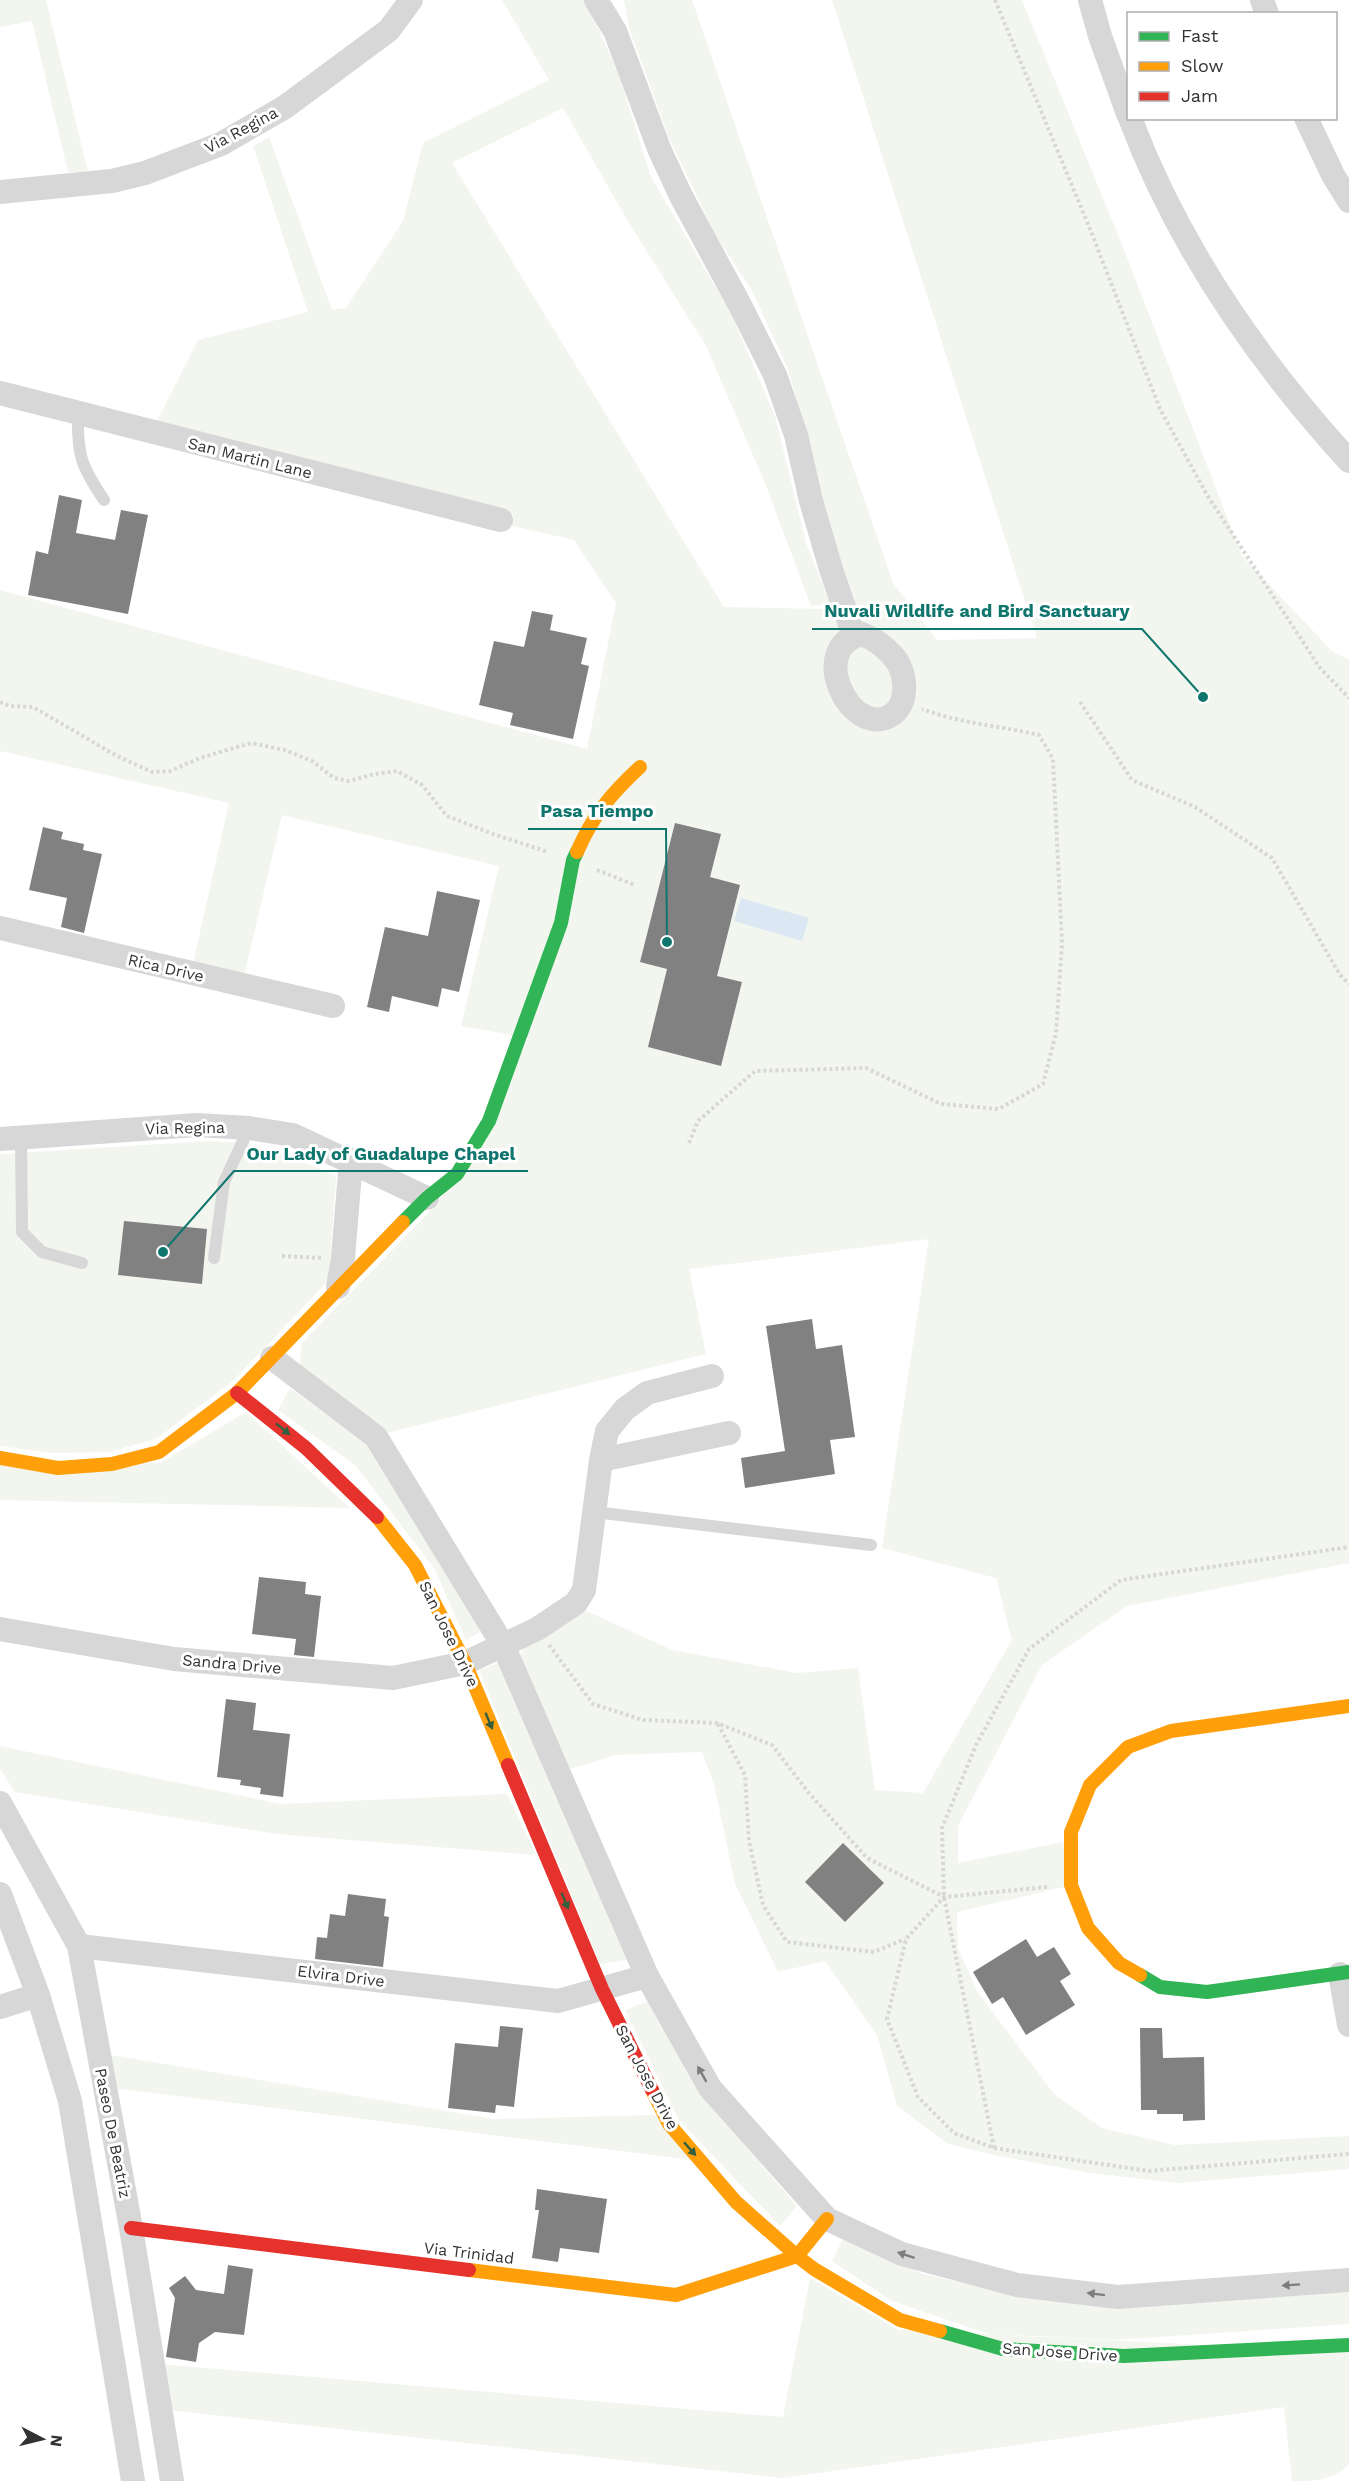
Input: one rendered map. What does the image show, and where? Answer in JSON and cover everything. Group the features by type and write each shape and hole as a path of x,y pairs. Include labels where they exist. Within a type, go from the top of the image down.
{"street":[{"name":"Via Regina","path":"0,192 70,187 112,181 145,173 221,144 285,107 389,30 411,0"},
{"path":"596,0 615,31 660,151 775,375 796,435 811,501 854,636"},
{"path":"610,0 615,31"},
{"path":"1090,0 1100,36 1127,111"},
{"path":"1131,120 1176,218 1214,287 1257,350 1324,434 1349,461"},
{"path":"1307,120 1333,175 1349,201"},
{"name":"San Martin Lane","path":"0,393 501,520"},
{"path":"862,634 874,639 894,656 900,668 904,693 902,702 891,715 880,718 858,713 845,698 837,681 837,657 842,645 854,636 862,634"},
{"path":"0,1458 58,1468 112,1464 159,1452 237,1393 427,1198 457,1173 489,1121 561,923 573,860 586,831 611,794 640,767"},
{"name":"Rica Drive","path":"0,928 333,1006"},
{"name":"Via Regina","path":"11,1139 197,1125 249,1128 293,1135 427,1198"},
{"path":"338,1287 344,1258 351,1161"},
{"path":"272,1358 376,1437 502,1645 647,1976 710,2088 827,2219 902,2254 1017,2285 1118,2297 1349,2280"},
{"name":"Sandra Drive","path":"0,1629 174,1659 393,1678 465,1663 537,1629 576,1603 584,1590 607,1431 625,1409 647,1393 712,1376"},
{"name":"San Jose Drive","path":"237,1393 306,1448 369,1507 415,1565 465,1663 602,1989 669,2124 736,2202 797,2256 814,2269 900,2320 1003,2349 1124,2356 1349,2345"},
{"path":"601,1460 729,1433"},
{"path":"1349,1706 1171,1731 1128,1747 1090,1785 1071,1832 1071,1885 1088,1928 1119,1963 1160,1987 1208,1992 1344,1973 1349,2025"},
{"name":"Paseo De Beatriz","path":"0,1803 79,1946 131,2228 172,2481"},
{"path":"0,1894 38,1995 70,2101 132,2481"},
{"name":"Elvira Drive","path":"79,1946 558,2001 647,1976"},
{"path":"0,2007 38,1995"},
{"path":"797,2256 827,2219"},
{"name":"Via Trinidad","path":"131,2228 676,2295 797,2256"}],"lane":[{"path":"78,413 77,445 82,466 104,501"},
{"path":"214,1258 224,1182 249,1128"},
{"path":"11,1139 22,1232 42,1252 82,1263"},
{"path":"594,1512 871,1545"}],"path":[{"path":"995,0 1090,228 1160,409 1213,505 1320,668 1349,698"},
{"path":"0,702 10,706 33,707 117,756 152,772 171,771 200,758 251,743 285,750 312,761 334,778 349,781 397,771 422,785 447,816 493,834 573,860 635,885"},
{"path":"688,1143 698,1121 754,1071 866,1068 941,1104 999,1109 1043,1084 1056,1033 1062,944 1053,759 1039,735 948,719 902,702"},
{"path":"1080,702 1132,780 1195,807 1272,858 1340,975 1349,984"},
{"path":"282,1256 344,1258"},
{"path":"994,2148 945,1897 942,1828 976,1745 1029,1649 1121,1580 1349,1547"},
{"path":"537,1629 593,1704 643,1720 717,1723 772,1745 808,1792 867,1858 945,1897 1071,1885"},
{"path":"717,1723 745,1775 749,1841 763,1905 787,1942 874,1952 906,1939 945,1897"},
{"path":"906,1939 887,2019 918,2097 954,2133 994,2148 1149,2171 1349,2154"}],"shaded area":[{"path":"0,0 46,0 88,172 68,172 32,21 0,27"},
{"path":"502,0 586,0 619,75 651,177 731,313 775,416 806,543 831,604 811,606 765,483 706,346 626,218 563,108 452,163 724,607 823,609 855,599 821,505 809,443 787,367 752,291 716,236 669,138 630,31 624,0 692,0 893,583 937,640 1037,638 832,0 1022,0 1123,247 1242,556 1332,651 1349,660 1349,1563 1127,1606 1042,1665 958,1826 958,1863 1063,1842 1068,1886 957,1912 958,1948 977,1991 1055,2095 1102,2128 1175,2145 1349,2136 1349,2169 1178,2183 1090,2173 948,2144 897,2106 877,2035 825,1961 778,1972 735,1884 714,1784 702,1752 616,1755 567,1770 518,1658 531,1637 573,1605 672,1650 797,1673 858,1668 875,1790 923,1793 1012,1640 996,1578 882,1548 929,1239 689,1269 706,1354 379,1435 299,1372 302,1343 437,1204 529,1038 461,1026 499,866 282,815 244,976 193,963 229,803 0,751 0,590 587,749 616,603 574,540 512,526 513,514 372,475 157,421 198,340 308,312 253,146 269,137 332,310 346,308 403,221 423,143 549,80"},
{"path":"741,898 809,918 802,941 734,921"},
{"path":"210,1141 247,1143 283,1153 336,1176 329,1280 233,1381 156,1439 108,1452 53,1453 0,1446 0,1154"},
{"path":"290,1388 370,1447 483,1630 466,1640 434,1568 356,1466 278,1410"},
{"path":"246,1412 350,1508 0,1500 0,1464 160,1463"},
{"path":"498,1663 631,1959 600,1964 479,1670"},
{"path":"0,1746 281,1804 507,1794 536,1855 277,1834 15,1792 0,1769"},
{"path":"649,2001 703,2097 797,2206 780,2226 679,2120 625,2010"},
{"path":"105,2054 494,2119 657,2115 694,2160 113,2088"},
{"path":"843,2239 923,2274 1022,2296 1349,2284 1349,2324 1115,2340 989,2334 892,2301 832,2261"},
{"path":"810,2278 898,2330 1349,2352 1349,2464 1330,2477 1292,2481 1284,2407 783,2478 169,2410 159,2364 783,2417"}],"building":[{"path":"59,495 82,500 76,533 115,540 121,510 148,515 128,614 28,595 36,551 48,554"},
{"path":"532,611 553,615 550,630 587,638 581,664 589,666 573,739 510,725 513,713 479,705 494,641 524,647"},
{"path":"675,823 721,834 710,877 740,885 717,976 742,982 721,1066 648,1047 667,969 640,962"},
{"path":"43,827 63,832 61,839 84,844 83,850 102,854 84,933 61,927 67,898 29,890"},
{"path":"437,891 480,900 459,992 442,988 438,1007 392,996 389,1012 367,1007 385,927 428,936"},
{"path":"124,1221 207,1229 202,1284 118,1275"},
{"path":"812,1319 816,1349 842,1345 855,1437 830,1440 835,1474 745,1488 741,1458 785,1451 766,1326"},
{"path":"259,1577 306,1582 305,1594 321,1596 314,1657 294,1655 296,1639 252,1634"},
{"path":"226,1699 256,1703 253,1730 290,1734 283,1797 260,1794 261,1788 240,1785 241,1780 217,1777"},
{"path":"843,1843 884,1883 845,1922 805,1882"},
{"path":"348,1894 386,1899 384,1916 389,1917 383,1967 315,1959 317,1937 327,1938 330,1914 345,1916"},
{"path":"1026,1939 1037,1957 1054,1947 1071,1974 1060,1981 1075,2005 1026,2035 1003,1997 992,2004 973,1972"},
{"path":"500,2026 523,2028 514,2107 496,2105 495,2113 448,2108 455,2043 498,2047"},
{"path":"1140,2028 1162,2028 1163,2058 1204,2057 1205,2120 1183,2121 1183,2114 1157,2114 1157,2110 1141,2110"},
{"path":"537,2189 607,2199 599,2253 560,2248 558,2262 532,2258 539,2210 535,2210"},
{"path":"228,2265 253,2269 244,2335 215,2332 199,2343 196,2362 166,2357 175,2298 169,2288 185,2276 196,2290 224,2294"}],"traffic: fast":[{"path":"403,1222 427,1198 457,1174 489,1121 561,923 573,860 577,852"},
{"path":"1140,1975 1160,1987 1207,1992 1349,1972"},
{"path":"940,2331 1003,2349 1124,2356 1349,2345"}],"traffic: slow":[{"path":"577,852 604,806 620,786 640,767"},
{"path":"0,1458 58,1468 112,1464 159,1452 237,1393 403,1222"},
{"path":"377,1517 415,1565 465,1663 508,1765"},
{"path":"1140,1975 1119,1963 1088,1928 1071,1885 1071,1832 1090,1785 1128,1747 1171,1731 1349,1706"},
{"path":"652,2090 669,2124 736,2202 797,2256 814,2269 900,2320 940,2331"},
{"path":"469,2270 676,2295 797,2256 827,2219"}],"traffic: jam":[{"path":"237,1393 306,1448 377,1517"},
{"path":"508,1765 602,1989 652,2090"},
{"path":"131,2228 469,2270"}],"place":[{"name":"Nuvali Wildlife and Bird Sanctuary","path":"1203,697"},
{"name":"Pasa Tiempo","path":"667,942"},
{"name":"Our Lady of Guadalupe Chapel","path":"163,1252"}]}
